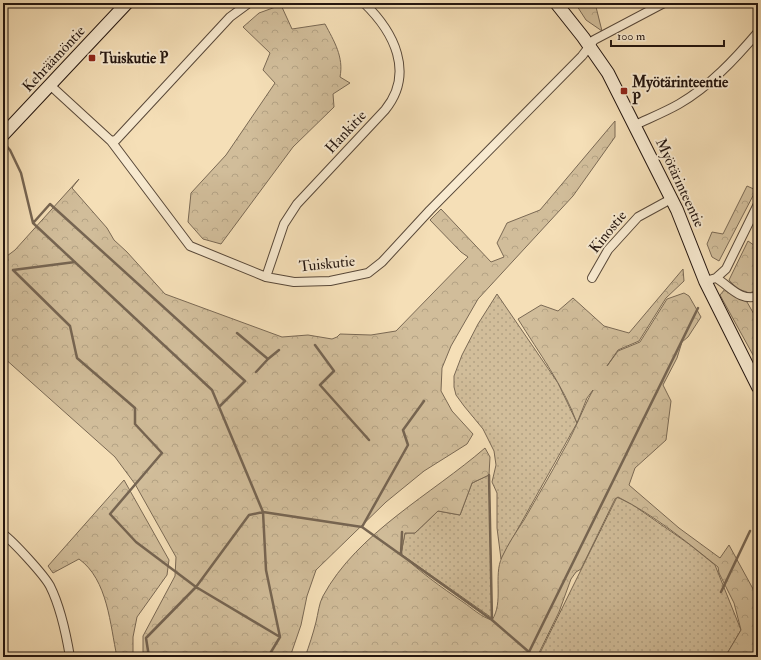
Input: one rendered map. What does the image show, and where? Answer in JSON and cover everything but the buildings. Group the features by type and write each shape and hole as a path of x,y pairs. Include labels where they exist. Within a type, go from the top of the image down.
{"street":[{"name":"Kehräämöntie","path":"3,135 51,86 127,3"},
{"path":"111,141 116,140 230,17 249,3"},
{"name":"Hankitie","path":"266,277 284,224 297,204 393,101 401,71 394,43 376,14 364,3"},
{"name":"Myötärinteentie","path":"556,3 608,73 635,125 710,280 758,387"},
{"name":"Tuiskutie","path":"51,86 111,141 190,246 266,277 294,282 330,281 368,273 382,262 430,210 590,47 594,40 664,3"},
{"path":"635,125 678,105 707,85 745,48 758,32"},
{"name":"Kinostie","path":"592,278 608,250 638,217 671,199"},
{"path":"758,204 726,269 710,280 742,297 749,298 758,296"},
{"path":"3,534 11,540 50,585 64,625 70,657"}],"green space":[{"path":"575,3 595,3 602,31 586,20"},
{"path":"281,5 292,29 325,24 335,43 341,63 340,77 350,83 333,94 334,107 293,147 221,244 203,239 188,222 191,193 226,155 275,83 263,70 270,53 243,27 259,13"},
{"path":"615,121 615,137 573,196 478,299 451,346 442,368 441,391 452,411 473,434 467,444 424,471 386,502 316,570 307,596 301,625 290,657 143,657 143,636 175,576 176,557 135,484 115,457 3,357 3,274 8,260 7,256 15,250 79,179 72,188 107,228 114,240 127,252 165,294 282,337 308,335 332,339 340,334 371,335 396,331 468,257 461,252 430,220 441,209 491,262 504,257 497,243 507,223 540,210"},
{"path":"747,186 756,190 719,261 712,257 707,244 712,232 723,234"},
{"path":"748,241 758,248 758,290 749,293 736,288 729,280"},
{"path":"683,269 684,281 666,298 639,341 618,350 607,366 618,351 640,342 667,299 684,293 689,296 701,317 688,337 682,342 677,358 663,385 671,401 666,440 635,468 629,485 679,528 720,558 729,545 758,598 758,657 725,657 741,630 734,603 719,573 718,567 657,520 618,497 615,499 581,569 576,572 571,579 559,612 537,657 305,657 314,631 323,596 338,573 355,553 397,516 485,448 490,457 489,475 472,483 460,515 438,511 415,533 405,533 401,554 439,585 480,615 492,620 496,613 498,597 498,572 502,557 544,486 575,428 593,390 587,398 577,423 558,382 518,319 541,305 558,311 573,298 604,326 629,333"},
{"path":"725,289 747,302 755,316 758,317 758,364 720,295"},
{"path":"497,294 558,383 577,423 501,559 497,528 497,493 492,482 496,465 494,451 483,429 456,395 454,387 454,376 462,355 478,324"},
{"path":"489,475 492,618 401,554 405,533 415,533 438,511 460,515 472,483"},
{"path":"124,480 169,560 167,575 137,617 133,637 133,657 117,657 110,617 102,591 89,568 79,559 53,573 48,566"},
{"path":"617,497 633,505 689,544 715,565 741,630 725,657 538,657"}],"waterway":[{"path":"3,142 10,150 21,173 33,223 212,390 263,512 266,570 280,637 268,657"},
{"path":"34,222 50,204 245,381 219,407"},
{"path":"75,262 13,270 70,326 77,358 135,408 135,424 162,453 110,514 136,542 196,587 280,637"},
{"path":"492,620 529,652 698,308"},
{"path":"237,333 268,359 279,350"},
{"path":"315,345 334,371 320,385 369,440"},
{"path":"256,372 268,359"},
{"path":"149,657 146,638 196,587 249,515 263,512 362,527 408,445 403,430 424,401"},
{"path":"362,527 492,620 489,475"},
{"path":"721,592 750,531"},
{"path":"401,554 402,532"},
{"path":"123,653 129,657"}],"place":[{"name":"Tuiskutie P","path":"92,58"},
{"name":"Myötärinteentie P","path":"624,91"}]}
